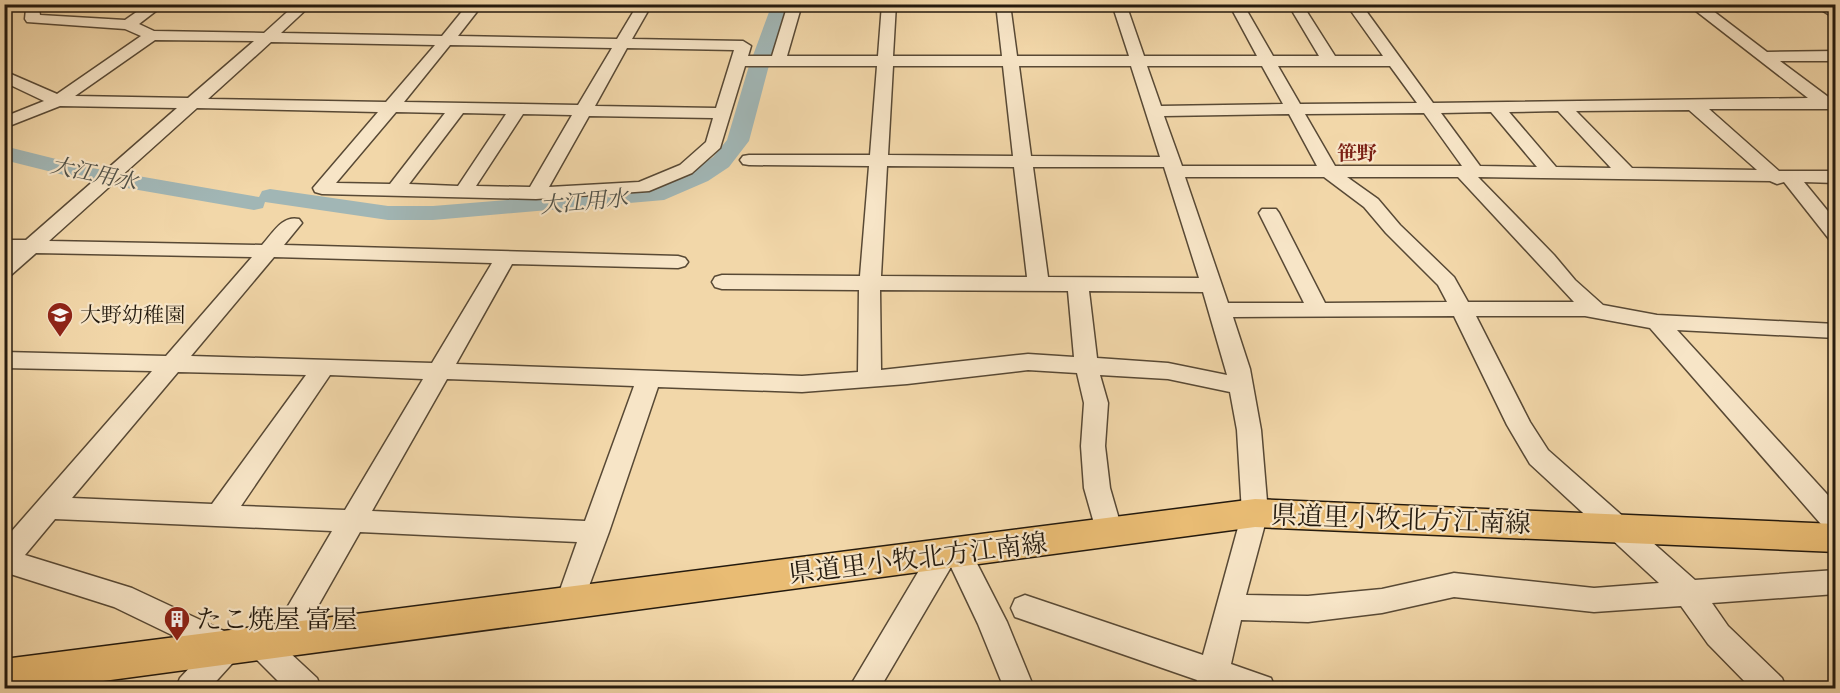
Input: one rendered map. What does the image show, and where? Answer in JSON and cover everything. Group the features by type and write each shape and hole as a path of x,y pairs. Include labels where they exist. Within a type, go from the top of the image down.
{"main road":[{"name":"県道里小牧北方江南線","path":"4,677 1255,513 1836,538"}],"street":[{"path":"28,4 33,7 32,19 128,25 152,35 743,46 760,61 1396,61"},
{"path":"128,25 158,4"},
{"path":"4,270 305,4"},
{"path":"476,4 322,189 536,194 642,188 686,169 714,144 724,113 795,4"},
{"path":"536,194 645,4"},
{"path":"869,378 870,282 889,4"},
{"path":"1003,4 1038,282"},
{"path":"1119,4 1220,310 1241,386 1249,430 1255,513 1236,579 1212,681"},
{"path":"1236,4 1329,172 1371,203 1393,229 1447,282 1501,385 1519,425 1539,457 1688,592 1718,635 1771,688"},
{"path":"1295,4 1330,61"},
{"path":"1353,4 1396,61 1470,170"},
{"path":"1694,4 1830,107"},
{"path":"1819,4 1836,15"},
{"path":"4,123 58,101 152,35"},
{"path":"1763,57 1836,56"},
{"path":"4,76 58,101 724,113"},
{"path":"1694,105 1784,178 1836,235"},
{"path":"1155,111 1496,106 1830,107"},
{"path":"1496,106 1551,172"},
{"path":"1562,106 1627,174"},
{"path":"395,190 458,108"},
{"path":"463,192 518,109"},
{"path":"748,160 1023,161 1329,172 1470,170 1784,178 1836,177"},
{"path":"1470,170 1466,175 1568,285 1595,310"},
{"path":"1269,213 1318,310"},
{"path":"292,223 51,508 4,560 122,597 257,644 306,688"},
{"path":"4,246 678,262"},
{"path":"191,688 257,644 353,522 505,258"},
{"path":"722,282 1038,282 1211,285"},
{"path":"1078,283 1086,365 1096,403 1093,446 1097,488 1109,533"},
{"path":"1220,310 1459,308 1595,310 1657,322 1836,331"},
{"path":"1657,322 1836,523"},
{"path":"4,360 440,370 802,384 928,374 1028,362 1168,370 1241,386"},
{"path":"219,516 324,367"},
{"path":"569,604 649,378"},
{"path":"51,508 596,532"},
{"path":"864,688 950,553 992,622 1019,688"},
{"path":"1231,607 1308,609 1382,601 1454,585 1594,600 1836,582"},
{"path":"1025,608 1212,681 1260,688"}],"waterway":[{"name":"大江用水","path":"270,196 388,213 433,213 656,195 700,176 721,162 738,141 758,69 781,4"},
{"name":"大江用水","path":"4,153 92,175 254,203"}],"place":[{"name":"大野幼稚園","path":"60,338"},
{"name":"たこ焼屋 富屋","path":"177,642"}],"district":[{"name":"笹野","path":"1357,153"}]}
